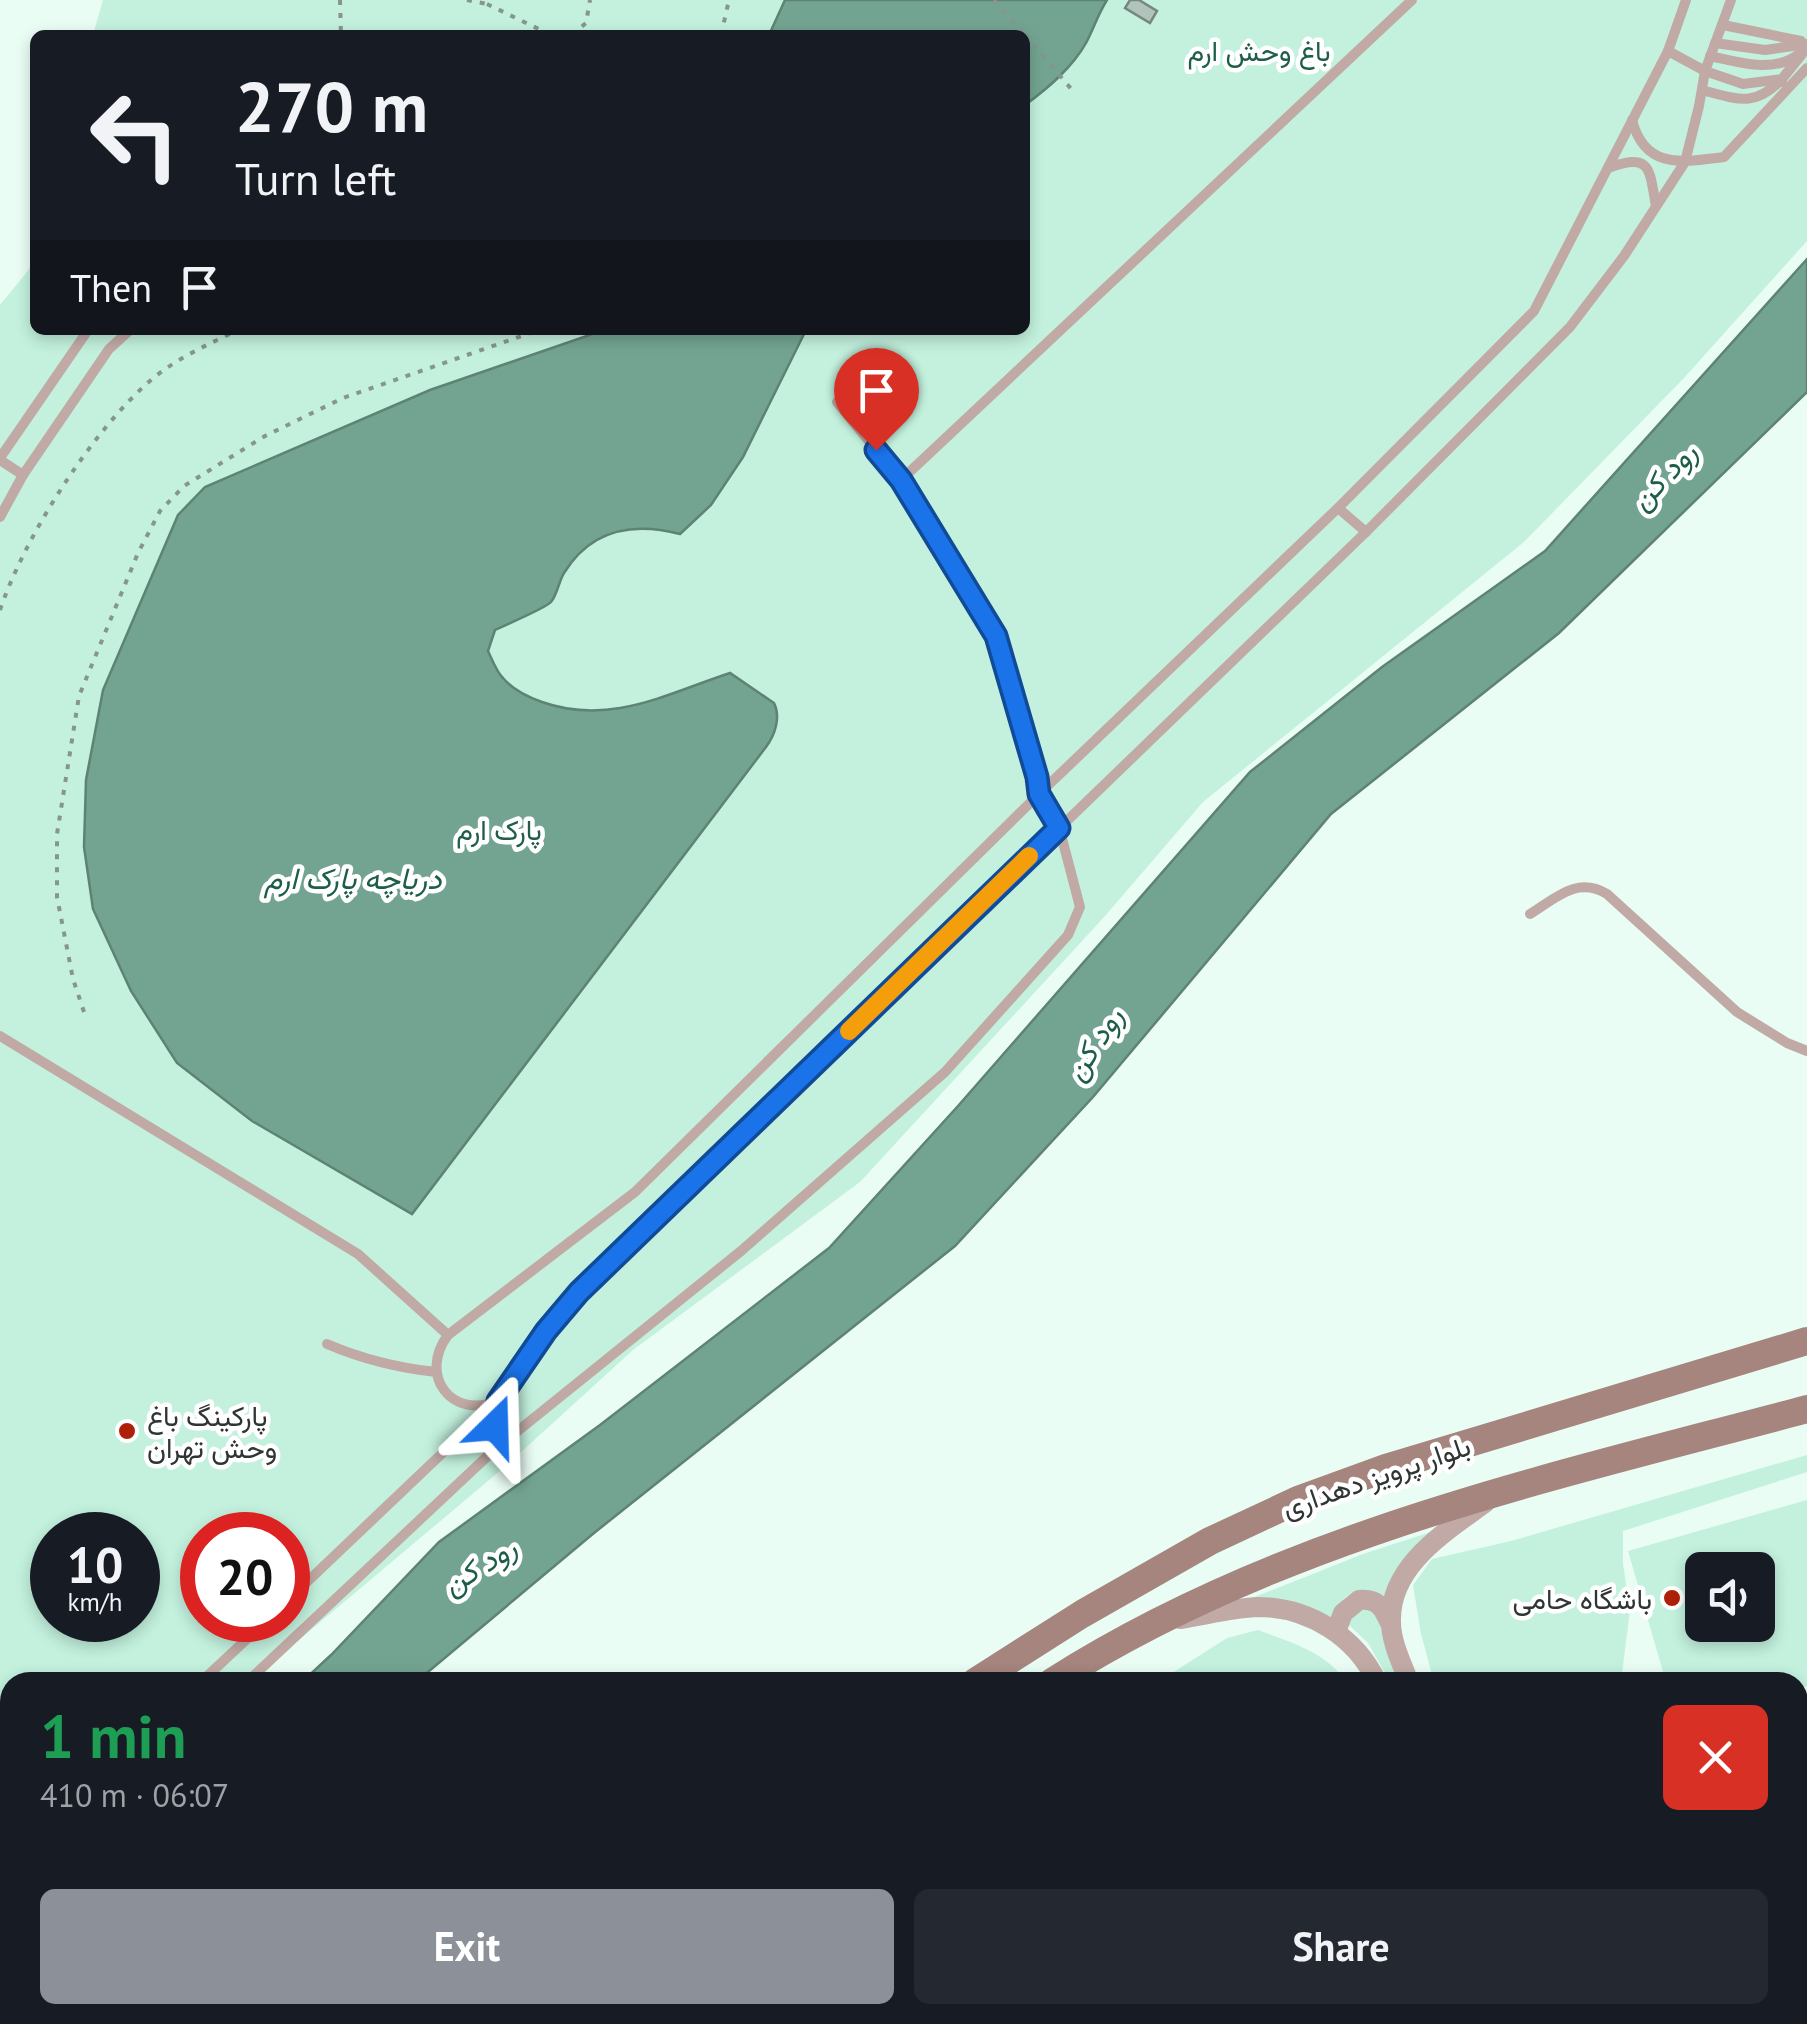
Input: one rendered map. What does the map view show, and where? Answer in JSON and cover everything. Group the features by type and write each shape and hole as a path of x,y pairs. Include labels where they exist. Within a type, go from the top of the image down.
{"main road":[{"name":"بلوار پرویز دهداری","path":"991,1672 1210,1541 1298,1500 1386,1468 1807,1342"},
{"name":"بلوار پرویز دهداری","path":"1070,1672 1157,1622 1250,1578 1336,1544 1499,1492 1807,1408"}],"street":[{"path":"1390,1623 1400,1585 1420,1555 1499,1492"},
{"path":"1336,1632 1343,1613 1360,1600 1376,1602 1390,1623 1405,1672"},
{"path":"1157,1622 1241,1609 1287,1610 1336,1632 1352,1644 1371,1672"}],"lane":[{"path":"901,480 1412,0"},
{"path":"498,1401 473,1406 448,1396 440,1385 436,1358 448,1335 635,1192 1039,794 1338,508 1534,311 1668,51 1686,0"},
{"path":"310,1579 498,1401 546,1331 579,1292 1366,532 1570,326 1624,256 1684,162 1705,71 1731,0"},
{"path":"1722,26 1807,45"},
{"path":"1716,44 1765,50 1807,45"},
{"path":"1632,120 1637,140 1649,154 1684,162 1724,157 1785,83 1807,45"},
{"path":"1710,56 1758,66 1792,60 1807,45"},
{"path":"1668,51 1705,71 1742,84 1785,83"},
{"path":"1702,90 1737,100 1766,96 1807,68"},
{"path":"1608,168 1630,160 1642,164 1649,171 1656,206"},
{"path":"23,474 0,459 85,335"},
{"path":"0,517 23,474 110,349 125,335"},
{"path":"257,1672 493,1450 741,1251 945,1072 1068,935 1080,908 1059,828 1039,794 996,636 901,480 838,402"},
{"path":"1338,508 1366,532"},
{"path":"1530,914 1566,891 1583,886 1597,888 1737,1012 1807,1051"},
{"path":"0,1036 358,1254 448,1335"},
{"path":"327,1344 405,1369 436,1372"},
{"path":"493,1450 498,1401"},
{"path":"211,1672 243,1642"}],"path":[{"path":"340,0 341,30"},
{"path":"467,0 489,2 542,30"},
{"path":"578,30 586,23 590,0"},
{"path":"722,30 729,0"},
{"path":"994,0 1021,30"},
{"path":"1030,41 1074,91"},
{"path":"0,610 11,576 98,436 150,381 185,355 227,335"},
{"path":"84,1012 57,897 56,834 79,696 138,553 160,511 184,486 200,476 265,436 343,398 525,335"}],"green space":[{"name":"پارک ارم","path":"103,0 1807,0 1807,241 1684,378 1524,542 1203,802 1105,916 860,1182 633,1350 507,1465 310,1631 310,1512 180,1512 180,1642 297,1642 261,1672 0,1672 0,305 30,268 30,335 1030,335 1030,30 94,30"},
{"path":"1807,1455 1807,1472 1623,1531 1630,1610 1622,1672 1431,1672 1413,1585 1432,1559 1511,1541"},
{"name":"باشگاه حامی","path":"1807,1500 1807,1672 1663,1672 1628,1551"},
{"path":"1443,1528 1387,1596 1352,1593 1331,1619 1237,1604 1363,1554"},
{"path":"1358,1608 1378,1612 1395,1672 1384,1672 1368,1643 1349,1625 1349,1617"},
{"path":"1258,1630 1318,1656 1338,1672 1174,1672 1227,1638"}],"water":[{"path":"785,0 1107,0 1074,61 1030,101 1030,30 771,30"},
{"name":"رود کن","path":"1807,259 1807,392 1559,633 1331,814 1093,1097 955,1246 594,1533 428,1672 313,1672 439,1542 600,1425 829,1248 1250,772 1382,667 1545,551"},
{"name":"دریاچه پارک ارم","path":"590,335 804,335 743,457 711,505 680,534 630,529 600,538 575,558 551,602 495,630 488,651 501,675 516,690 542,702 567,709 614,709 660,698 730,673 774,703 776,726 766,747 412,1214 252,1121 177,1063 131,991 93,909 84,847 86,780 103,690 178,515 205,487 430,390"}],"building":[{"path":"1130,0 1139,0 1157,11 1150,23 1125,8"}],"slow traffic":[{"path":"849,1031 1029,856"}],"place":[{"name":"پارکینگ باغ وحش تهران","path":"127,1431"},
{"name":"باشگاه حامی","path":"1672,1598"}],"route":[{"path":"495,1426 498,1401 546,1331 579,1292 1059,828 1039,794 996,636 901,480 876,450"}],"park label":[{"name":"باغ وحش ارم","path":"1259,50"}]}
